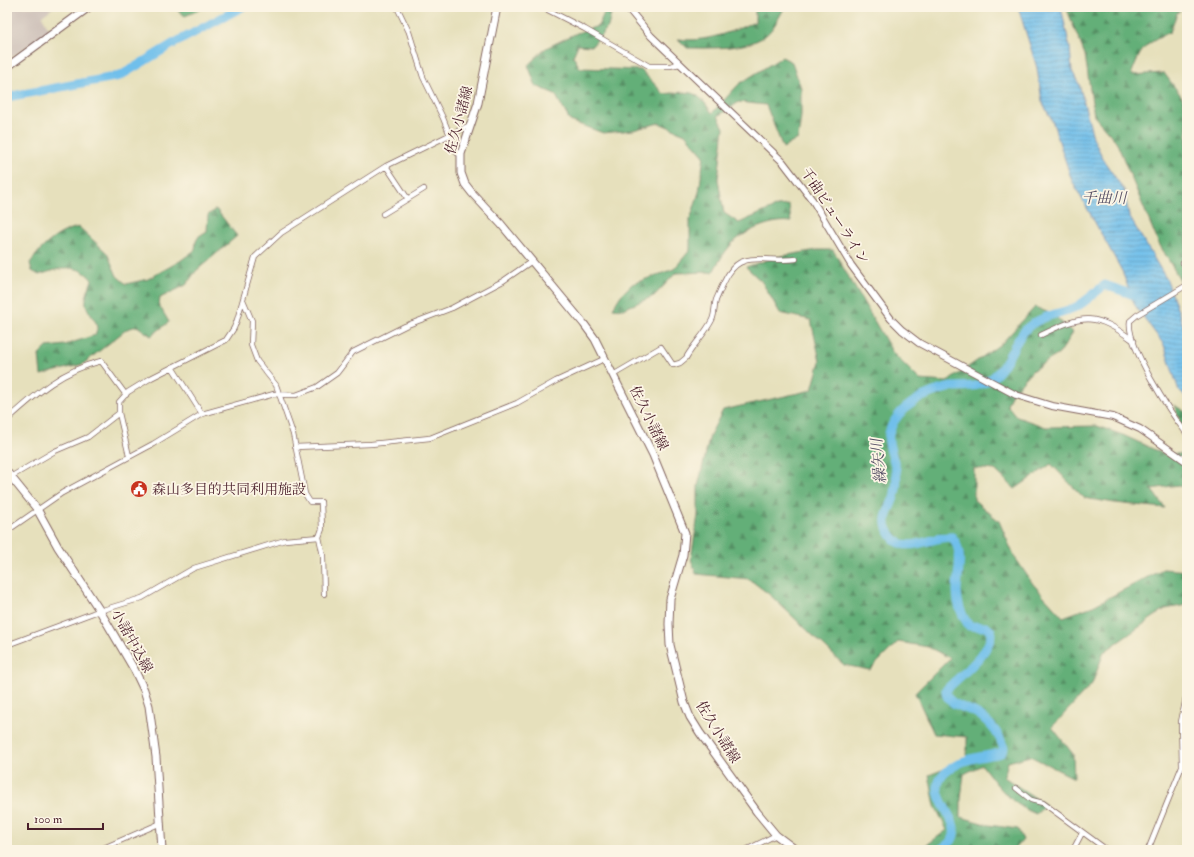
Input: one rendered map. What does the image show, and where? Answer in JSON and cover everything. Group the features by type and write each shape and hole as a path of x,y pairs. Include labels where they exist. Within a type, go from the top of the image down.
{"main road":[{"path":"7,67 89,7"},
{"name":"佐久小諸線","path":"498,7 484,78 461,154 461,173 465,184 584,324 604,359 653,455 685,533 683,555 670,599 669,624 670,645 684,702 690,717 700,733 757,812 776,835 796,850"},
{"name":"小諸中込線","path":"9,476 37,509 58,547 100,612 135,671 149,706 156,757 162,850"}],"street":[{"path":"397,7 410,32 423,77 443,118 457,153 461,154"},
{"path":"542,7 585,29 649,66 670,66 680,64"},
{"name":"千曲ビューライン","path":"627,7 643,29 793,173 813,201 851,265 891,319 919,343 1016,395 1052,406 1113,417 1140,429 1187,462"},
{"path":"129,456 119,413 119,402 126,395 172,367 226,340 234,328 255,257 270,242 281,233 386,166 470,126"},
{"path":"386,166 408,199"},
{"path":"383,214 424,189"},
{"path":"612,375 661,347 673,365 680,363 686,358 713,319 716,300 724,281 738,264 743,261 754,259 782,261 796,259"},
{"path":"7,531 62,493 153,444 202,414 267,396 296,395 317,387 337,373 353,352 405,326 452,308 503,281 532,261"},
{"path":"1185,286 1137,315 1130,321 1129,327 1134,341 1160,395 1187,434"},
{"path":"243,300 252,321 252,345 257,361 272,379 280,395 293,434 305,494 310,502 320,502 322,529 319,537 323,556 324,594"},
{"path":"1041,335 1074,321 1094,319 1118,330 1134,341"},
{"path":"295,447 370,444 430,438 517,403 556,381 604,359"},
{"path":"7,420 49,384 71,372 101,361 126,395"},
{"path":"172,367 202,414"},
{"path":"9,476 55,451 88,437 119,413"},
{"path":"7,645 142,598 194,568 222,558 285,540 319,537"},
{"path":"1148,850 1182,766 1185,753 1181,722 1187,692"},
{"path":"1016,788 1031,800 1043,803 1107,850"},
{"path":"99,850 161,823"},
{"path":"1072,850 1082,833"},
{"path":"746,850 776,835"}],"shaded area":[{"path":"7,7 54,7 42,16 50,31 7,60"}],"green space":[{"path":"173,7 206,7 185,16"},
{"path":"604,7 616,7 612,10 608,27 592,46 578,45 573,56 580,68 641,70 664,94 681,92 692,93 702,99 712,113 739,84 782,57 792,62 801,88 801,116 798,139 783,148 766,105 739,102 718,116 724,128 718,179 724,213 739,223 777,206 789,205 791,222 775,222 750,231 730,246 713,272 676,273 654,296 623,309 613,308 621,295 632,284 674,269 690,250 690,220 699,192 704,156 685,134 659,123 633,130 603,133 570,121 555,94 536,86 528,65 546,48 577,33 598,26 606,9"},
{"path":"755,7 785,7 772,29 758,40 739,46 687,48 678,39 688,40 708,38 727,33 755,22"},
{"path":"1066,7 1187,7 1177,13 1170,32 1144,48 1131,75 1164,73 1182,97 1187,113 1187,154 1185,159 1187,166 1187,292 1158,242 1116,141 1094,116 1085,55"},
{"path":"216,209 237,236 196,271 186,285 160,298 159,305 169,322 151,336 137,326 127,329 83,364 41,375 39,355 47,347 65,345 95,335 98,326 86,304 87,295 92,280 86,274 74,268 60,269 39,275 32,271 30,263 45,245 64,232 79,227 107,253 117,276 126,284 148,279 180,261 195,250 196,241 199,236 207,231 208,215"},
{"path":"817,250 833,250 893,353 920,380 947,382 1002,343 1035,307 1054,315 1073,333 1059,354 1033,370 1012,393 1007,405 1017,417 1046,427 1097,426 1123,435 1166,455 1187,453 1187,489 1179,485 1151,489 1165,508 1084,498 1051,464 1015,489 995,470 974,468 974,500 999,521 1014,556 1033,584 1063,617 1093,606 1163,569 1187,571 1187,605 1165,609 1104,652 1092,684 1052,727 1073,754 1074,778 1030,756 1008,762 1004,777 1046,805 1036,814 1020,806 999,787 982,765 964,774 961,799 961,817 989,825 1018,829 1023,840 1014,850 920,850 947,830 935,806 929,775 967,760 967,737 934,734 915,693 950,658 928,647 898,642 870,670 844,665 770,595 749,579 696,574 691,559 698,515 698,486 710,435 723,410 812,390 820,361 811,320 780,313 762,282 746,267 776,257"},
{"path":"1174,405 1187,413 1187,441"}],"water":[{"name":"千曲川","path":"1018,7 1061,7 1070,48 1072,71 1079,84 1093,137 1104,161 1124,190 1129,216 1167,280 1187,336 1187,399 1179,391 1164,345 1134,304 1122,271 1072,181 1053,123 1042,101 1037,68"}],"waterway":[{"path":"7,97 120,76 171,45 242,7"},
{"name":"繰矢川","path":"940,850 952,840 954,831 952,821 938,792 939,782 946,772 962,762 1001,753 1004,748 998,735 989,724 978,714 950,700 947,696 946,690 981,655 987,647 991,631 986,627 969,626 962,614 957,596 959,556 956,543 952,537 944,537 911,545 897,541 889,532 886,525 886,518 894,496 897,482 889,440 890,430 900,413 924,396 952,387 981,385 992,378 1004,365 1016,343 1026,329 1043,318 1076,307 1105,285 1134,295 1139,299"}],"place":[{"name":"森山多目的共同利用施設","path":"139,489"}]}
